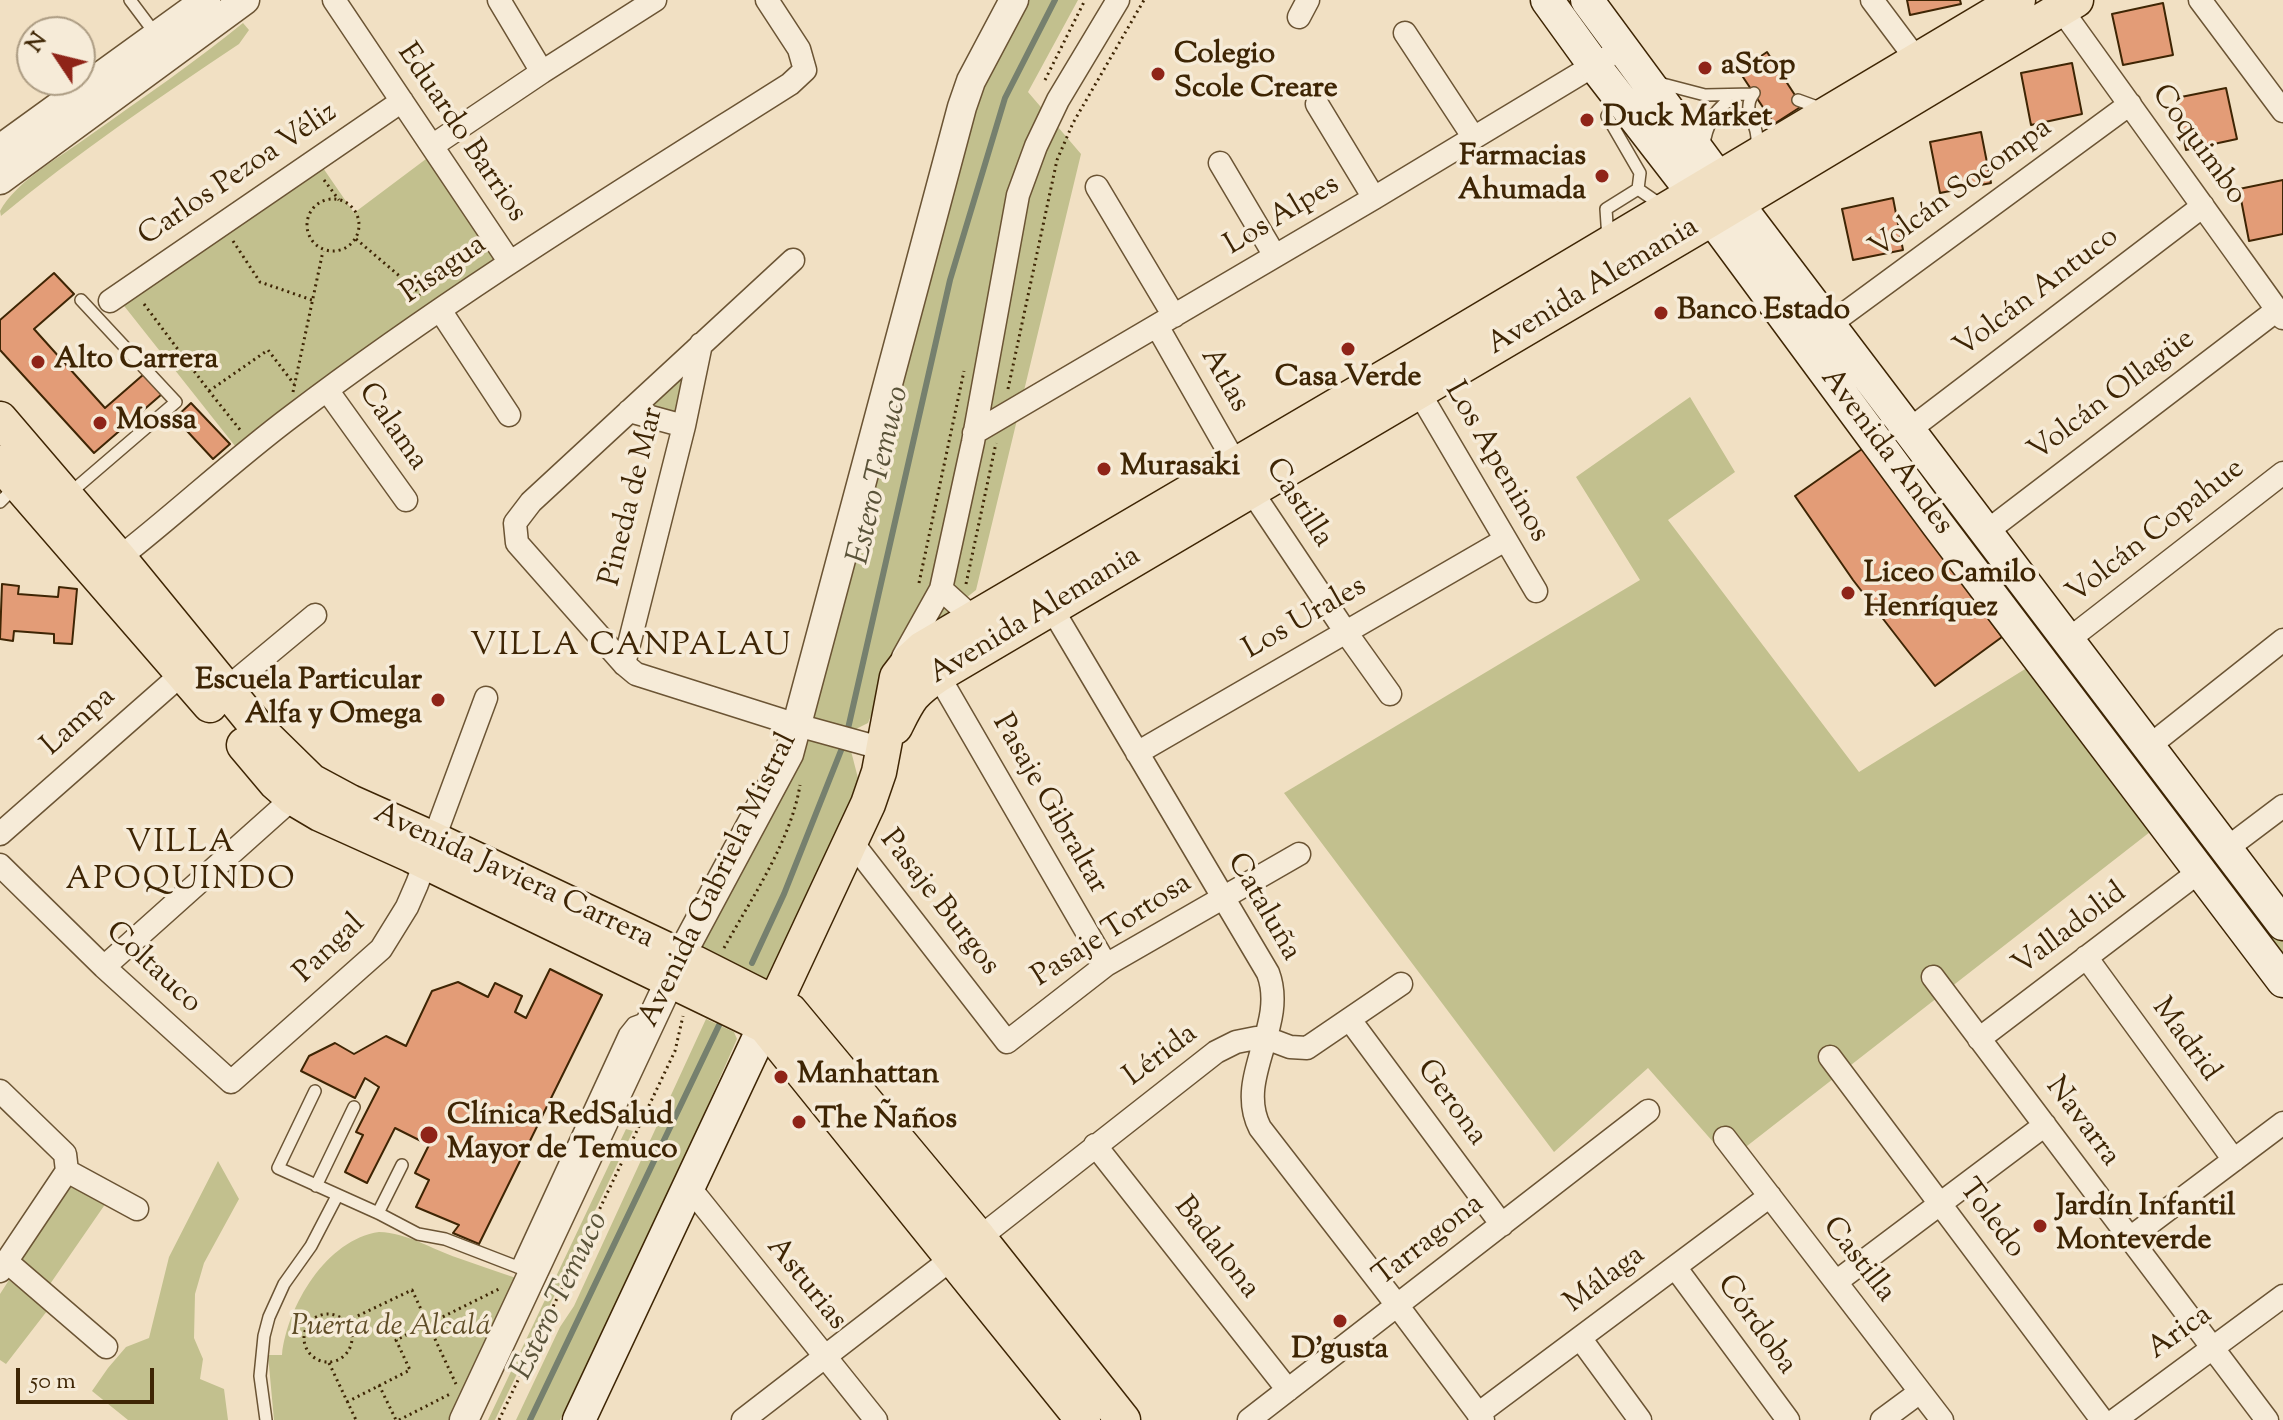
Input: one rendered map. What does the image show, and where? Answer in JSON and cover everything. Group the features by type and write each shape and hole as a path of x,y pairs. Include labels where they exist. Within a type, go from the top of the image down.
{"main road":[{"name":"Avenida Andes","path":"1547,0 1608,57"},
{"name":"Avenida Andes","path":"1587,0 1623,96 1631,132 1705,193 1938,525 2283,981"},
{"name":"Avenida Alemania","path":"875,747 916,690 1044,595 1411,379 1705,193 1749,160 2018,0"},
{"name":"Avenida Alemania","path":"1411,379 1609,243 2066,3"},
{"name":"Avenida Andes","path":"1623,96 1705,193 1829,325 2283,924"},
{"name":"Avenida Javiera Carrera","path":"0,419 14,478 192,665 226,689 262,733 311,781 428,850 770,1014 955,1243 1123,1420"},
{"name":"Avenida Javiera Carrera","path":"14,478 67,495 119,558 269,774 293,798 337,823 428,850"},
{"name":"Avenida Alemania","path":"875,747 897,677 922,649 968,614 1044,595"},
{"path":"579,1420 868,804 875,747"},
{"name":"Avenida Javiera Carrera","path":"770,1014 790,1011 1083,1420"}],"street":[{"path":"0,149 206,0"},
{"path":"0,180 245,0"},
{"name":"Eduardo Barrios","path":"334,0 509,261"},
{"path":"499,0 542,72"},
{"path":"432,146 655,0"},
{"name":"Pisagua","path":"119,558 290,417 509,261 790,84 805,70 799,49 767,0"},
{"name":"Avenida Gabriela Mistral","path":"464,1420 552,1211 604,1099 653,1016 675,968 805,727 962,107 971,81 1014,0"},
{"path":"897,677 901,661 941,589 974,433 1018,195 1036,146 1058,100 1118,0"},
{"path":"1872,0 1917,60"},
{"path":"2200,0 2283,111"},
{"name":"Coquimbo","path":"2066,3 2130,104 2280,314"},
{"path":"1405,33 1474,138"},
{"name":"Los Alpes","path":"974,433 1608,57"},
{"name":"Carlos Pezoa Véliz","path":"110,301 402,101"},
{"path":"1317,104 1374,198"},
{"name":"Volcán Socompa","path":"1829,325 2130,104"},
{"path":"1220,163 1275,256"},
{"name":"Atlas","path":"1097,187 1243,477"},
{"name":"Volcán Antuco","path":"1909,430 2203,206"},
{"path":"793,260 531,502 515,523 517,543 636,674 875,747"},
{"path":"440,310 509,415"},
{"name":"Volcán Ollagüe","path":"1986,532 2280,314"},
{"name":"Pineda de Mar","path":"624,664 684,426 701,344"},
{"name":"Los Apeninos","path":"1411,379 1536,591"},
{"name":"Calama","path":"327,390 406,500"},
{"path":"629,411 684,426"},
{"name":"Volcán Copahue","path":"2068,640 2283,473"},
{"name":"Castilla","path":"1243,477 1390,694"},
{"name":"Los Urales","path":"1137,753 1505,540"},
{"path":"941,589 968,614"},
{"name":"Cataluña","path":"1044,595 1268,973 1273,1003 1252,1090 1255,1118 1267,1138 1480,1417"},
{"path":"226,689 315,615"},
{"path":"2148,747 2283,640"},
{"name":"Lampa","path":"0,834 192,665"},
{"name":"Pasaje Gibraltar","path":"938,675 1106,965"},
{"name":"Pangal","path":"231,1082 381,949 407,907 486,698"},
{"path":"104,967 293,798"},
{"path":"2226,849 2283,806"},
{"name":"Pasaje Burgos","path":"851,841 1007,1042"},
{"name":"Pasaje Tortosa","path":"1007,1042 1106,965 1299,854"},
{"name":"Coltauco","path":"0,865 104,967 231,1082"},
{"name":"Valladolid","path":"1979,1039 2200,871"},
{"name":"Madrid","path":"2086,957 2234,1160"},
{"name":"Navarra","path":"1933,977 2267,1420"},
{"name":"Lérida","path":"743,1420 824,1356 955,1243 1095,1145 1216,1052 1246,1039 1266,1038 1281,1045 1307,1048 1401,984"},
{"name":"Gerona","path":"1350,1020 1502,1225"},
{"name":"Toledo","path":"1830,1057 2102,1420"},
{"path":"0,1091 66,1162 137,1209"},
{"name":"Tarragona","path":"1249,1420 1648,1111"},
{"path":"2130,1238 2283,1123"},
{"path":"1836,1282 2045,1125"},
{"name":"Castilla","path":"1725,1138 1942,1420"},
{"name":"Badalona","path":"1095,1145 1288,1390"},
{"path":"66,1162 3,1266 106,1347"},
{"name":"Asturias","path":"689,1187 876,1420"},
{"name":"Málaga","path":"1480,1417 1770,1196"},
{"name":"Córdoba","path":"1675,1267 1788,1420"},
{"name":"Arica","path":"2115,1420 2283,1296"},
{"path":"1580,1338 1640,1420"},
{"path":"1882,1420 1920,1392"}],"lane":[{"path":"130,0 157,36"},
{"path":"1623,96 1665,86 1689,92 1738,96 1754,94 1748,109 1758,140 1749,160"},
{"path":"1609,243 1606,209 1638,189 1705,193 1705,135 1714,114 1738,96"},
{"path":"1798,100 1814,107 1837,108"},
{"path":"1631,132 1640,173 1638,189"},
{"path":"67,495 176,402 81,300"},
{"path":"315,1091 278,1168 418,1234 445,1239 526,1275"},
{"path":"316,1186 354,1107"},
{"path":"378,1213 402,1165"},
{"path":"266,1420 260,1376 269,1317 284,1284 311,1246 337,1196"}],"path":[{"path":"968,614 965,586 1057,160 1073,123 1144,0"},
{"path":"333,197 351,204 360,220 356,239 342,251 323,251 309,238 306,220 315,204 333,197"},
{"path":"356,239 440,310"},
{"path":"232,241 260,282 312,300"},
{"path":"290,417 294,384 323,251"},
{"path":"142,301 254,447"},
{"path":"209,391 268,350 294,384"},
{"path":"499,1420 675,1051 684,1011"},
{"path":"347,1402 410,1370 396,1340 526,1275"},
{"path":"347,1321 412,1290 459,1390 397,1420 379,1385"},
{"path":"323,1314 340,1316 347,1321 353,1336 350,1348 341,1359 329,1363 314,1358 305,1348 303,1338 309,1322 323,1314"},
{"path":"329,1363 356,1420"}],"green space":[{"path":"1027,0 1078,0 1028,92 1081,154 976,590 896,654 868,723 856,729 807,716 976,101"},
{"path":"243,23 249,30 239,44 88,148 1,216 0,211 7,200 28,179"},
{"path":"430,156 500,260 239,451 121,302 321,165 354,213"},
{"path":"695,362 680,415 645,407"},
{"path":"1690,397 1735,472 1668,520 1859,772 2030,666 2150,832 1729,1160 1648,1068 1554,1152 1284,793 1640,580 1576,477"},
{"path":"1966,526 2283,940 2283,965 1958,532"},
{"path":"808,739 851,751 859,782 853,807 762,987 699,955 703,941"},
{"path":"706,1019 734,1032 737,1039 681,1166 560,1420 516,1420 560,1327 574,1306"},
{"path":"626,1129 633,1131 495,1420 488,1420"},
{"path":"218,1161 239,1199 204,1263 195,1294 194,1338 203,1359 200,1379 224,1389 228,1420 128,1420 92,1391 126,1347 149,1338 169,1257"},
{"path":"73,1184 106,1203 48,1287 20,1262"},
{"name":"Puerta de Alcalá","path":"379,1232 410,1238 519,1279 454,1420 274,1420 268,1355 282,1355 285,1336 301,1296 327,1261 360,1237"},
{"path":"9,1280 47,1311 6,1364 0,1360 0,1294"}],"building":[{"path":"1907,0 1960,0 1961,4 1910,15"},
{"path":"2163,3 2173,55 2123,65 2112,14"},
{"path":"1767,52 1802,106 1774,124 1739,71"},
{"path":"2072,63 2082,114 2031,125 2021,73"},
{"path":"2226,88 2237,139 2186,150 2176,98"},
{"path":"1981,132 1991,183 1940,193 1930,142"},
{"path":"2283,180 2283,234 2249,241 2239,189"},
{"path":"1893,198 1903,250 1853,260 1842,209"},
{"name":"Alto Carrera","path":"54,273 74,294 34,329 105,408 144,374 162,394 94,453 0,350 0,320"},
{"path":"191,403 230,444 213,459 175,418"},
{"path":"1862,449 2002,637 1935,686 1853,580 1795,496"},
{"path":"2,584 19,586 18,594 58,597 59,587 77,589 72,644 54,643 54,634 14,631 13,641 0,639"},
{"path":"550,969 602,995 479,1244 453,1233 459,1225 416,1207 429,1180 415,1173 429,1145 395,1128 367,1183 345,1172 363,1135 356,1132 379,1087 365,1078 355,1098 301,1071 309,1056 335,1043 354,1054 386,1036 406,1046 432,991 458,982 488,997 495,983 522,996 515,1012 526,1018"}],"waterway":[{"name":"Estero Temuco","path":"847,733 950,280 1005,98 1055,0"},
{"name":"Estero Temuco","path":"752,963 784,894 844,743"},
{"name":"Estero Temuco","path":"530,1420 721,1021"}],"place":[{"name":"aStop","path":"1705,68"},
{"name":"Colegio Scole Creare","path":"1158,74"},
{"name":"Duck Market","path":"1587,120"},
{"name":"Farmacias Ahumada","path":"1602,176"},
{"name":"Banco Estado","path":"1661,313"},
{"name":"Casa Verde","path":"1348,349"},
{"name":"Alto Carrera","path":"38,362"},
{"name":"Mossa","path":"100,423"},
{"name":"Murasaki","path":"1104,469"},
{"name":"Liceo Camilo Henríquez","path":"1848,593"},
{"name":"Escuela Particular Alfa y Omega","path":"438,700"},
{"name":"Manhattan","path":"781,1077"},
{"name":"The Ñaños","path":"799,1122"},
{"name":"Clínica RedSalud Mayor de Temuco","path":"429,1135"},
{"name":"Jardín Infantil Monteverde","path":"2040,1226"},
{"name":"D'gusta","path":"1340,1321"}],"district":[{"name":"VILLA CANPALAU","path":"631,649"},
{"name":"VILLA APOQUINDO","path":"181,864"}]}
